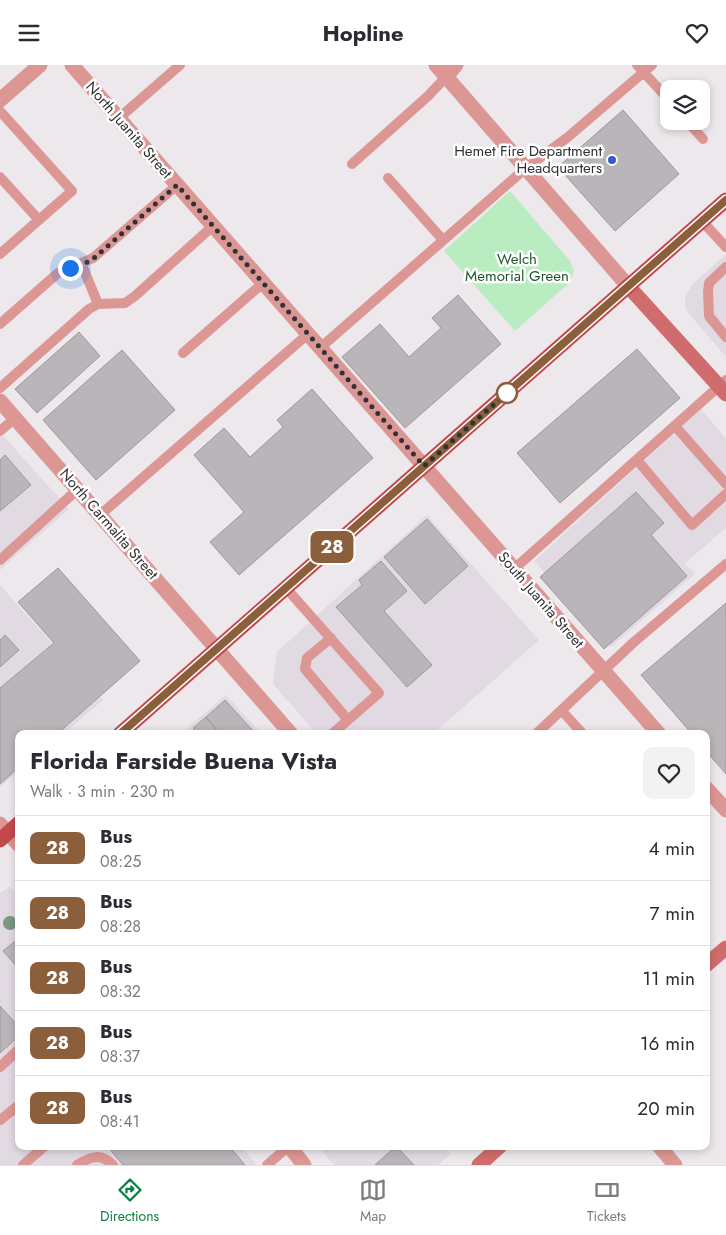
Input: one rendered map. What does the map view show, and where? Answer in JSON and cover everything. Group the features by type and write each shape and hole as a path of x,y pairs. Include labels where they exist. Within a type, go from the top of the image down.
{"main road":[{"path":"125,730 726,200"}],"street":[{"path":"0,100 40,65"},
{"name":"North Juanita Street","path":"72,65 424,466"},
{"path":"446,69 526,167 628,286 724,387"},
{"name":"North Carmalita Street","path":"0,401 218,648 288,730"},
{"name":"South Juanita Street","path":"424,466 656,730"},
{"path":"710,792 726,810"},
{"path":"7,830 15,840"},
{"path":"710,962 726,948"},
{"path":"292,1150 304,1165"},
{"path":"479,1165 496,1150"},
{"path":"662,1150 675,1165"}],"lane":[{"path":"118,119 180,65"},
{"path":"320,348 526,167 568,137 641,69 652,65"},
{"path":"352,164 428,96 446,69"},
{"path":"641,69 660,90"},
{"path":"0,111 72,191 0,254"},
{"path":"696,130 704,139"},
{"path":"0,177 39,220"},
{"path":"388,178 443,240"},
{"path":"0,324 58,273 82,265 104,250 177,185"},
{"path":"702,221 726,247"},
{"path":"0,388 81,315 98,304 126,303 214,227"},
{"path":"82,265 98,304"},
{"path":"726,267 709,283 708,292 709,316 726,337"},
{"path":"183,353 263,283"},
{"path":"100,515 308,334"},
{"path":"514,569 675,426 724,387"},
{"path":"0,431 15,418"},
{"path":"675,426 726,484"},
{"path":"637,460 692,525 726,494"},
{"path":"0,560 78,489"},
{"path":"541,730 603,670 726,565"},
{"path":"286,588 379,693 337,730"},
{"path":"330,638 307,658 305,669 348,720"},
{"path":"562,711 579,730"},
{"path":"0,1067 15,1055"},
{"path":"0,1121 15,1108"},
{"path":"23,1165 40,1150"},
{"path":"267,1165 284,1150"},
{"path":"77,1165 94,1156 103,1157 113,1165"}],"shaded area":[{"path":"726,254 726,357 689,314 685,307 685,296 693,284"},
{"path":"701,409 726,439 726,528 685,563 695,574 611,647 534,561"},
{"path":"0,432 69,509 0,570"},
{"path":"427,515 539,640 438,730 313,730 273,684 277,652"},
{"path":"0,585 103,700 68,730 15,730 15,774 0,787"},
{"path":"226,695 258,730 185,730"},
{"path":"9,887 15,891 15,1150 244,1150 255,1165 0,1165 0,893"},
{"path":"321,1150 446,1150 450,1154 438,1165 334,1165"}],"green space":[{"name":"Welch Memorial Green","path":"510,191 570,261 574,271 568,284 515,331 444,251"}],"building":[{"path":"623,110 679,174 615,231 558,167"},
{"path":"458,295 501,344 405,428 342,357 380,324 409,357 441,328 432,318"},
{"path":"79,332 100,356 37,413 15,389"},
{"path":"637,349 680,398 560,503 517,453"},
{"path":"122,350 175,410 96,480 43,420"},
{"path":"312,389 373,458 239,575 210,542 244,512 194,455 224,428 250,457 283,427 277,420"},
{"path":"5,455 31,485 0,511 0,460"},
{"path":"636,492 664,523 651,535 687,576 604,649 540,577"},
{"path":"427,519 468,566 425,604 384,557"},
{"path":"381,561 407,591 384,611 432,665 407,687 336,607 362,585 359,580"},
{"path":"58,568 140,661 62,730 15,730 15,771 0,784 0,688 54,643 18,602"},
{"path":"726,603 726,774 710,756 710,730 689,730 641,675"},
{"path":"5,635 19,650 0,667 0,640"},
{"path":"225,700 252,730 217,730 206,717"},
{"path":"206,717 217,730 195,730 193,728"},
{"path":"15,941 15,964 3,951"},
{"path":"0,1006 15,1023 15,1040 0,1053"},
{"path":"110,1150 232,1150 245,1165 123,1165"},
{"path":"392,1150 400,1150 414,1165 375,1165"}],"bus line":[{"name":"28","path":"125,730 726,200"}],"place":[{"name":"Hemet Fire Department Headquarters","path":"612,160"}],"route":[{"path":"70,268 82,265 93,259 177,185 424,466 507,393"}]}
